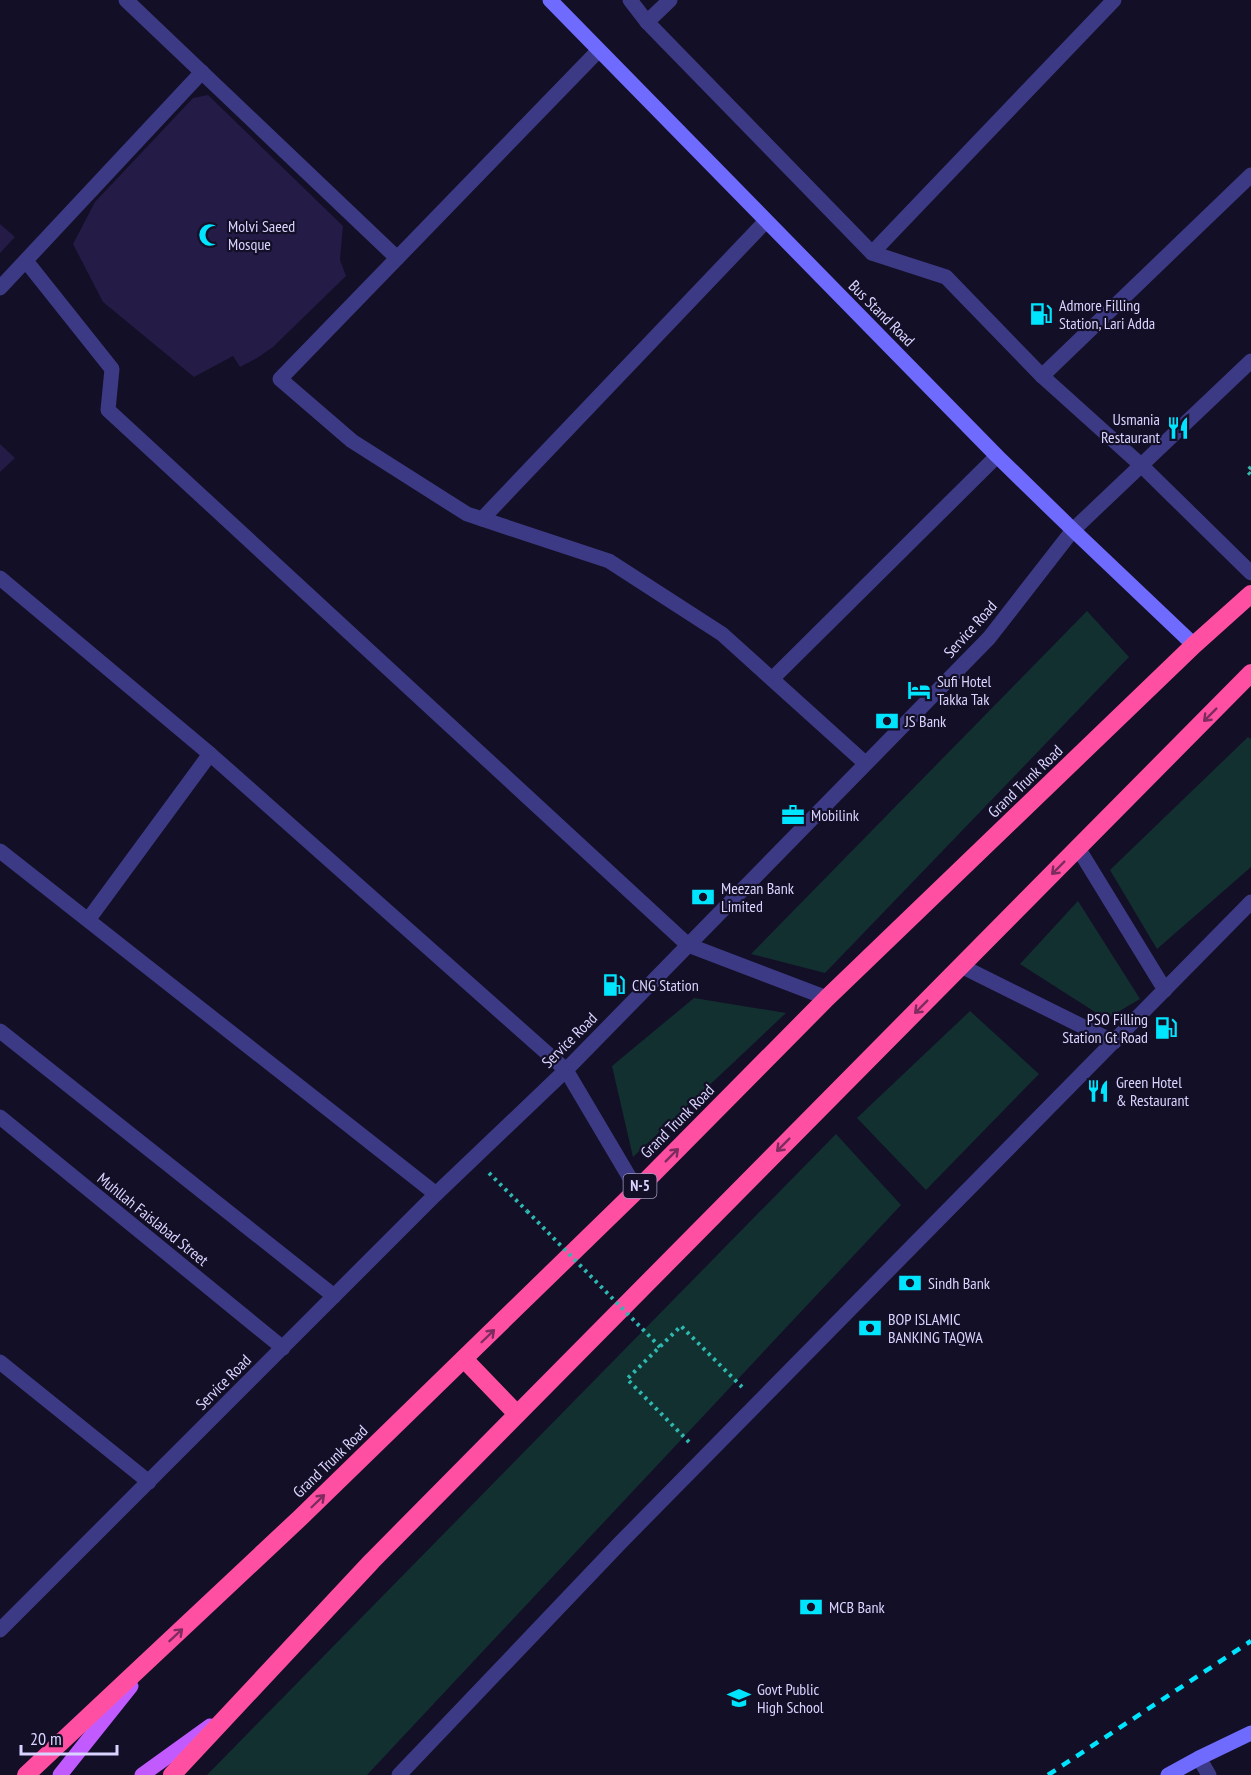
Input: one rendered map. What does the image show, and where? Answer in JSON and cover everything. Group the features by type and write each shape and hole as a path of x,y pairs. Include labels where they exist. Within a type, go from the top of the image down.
{"highway":[{"name":"Grand Trunk Road","path":"26,1775 300,1518 637,1190 827,998 1194,645 1251,594"},
{"path":"172,1775 372,1561 1251,673"},
{"path":"464,1359 517,1414"}],"main road":[{"path":"60,1775 156,1654"},
{"path":"142,1775 235,1709"}],"street":[{"path":"126,0 397,258"},
{"name":"Bus Stand Road","path":"550,0 997,456 1194,645"},
{"path":"630,0 647,22 872,253 946,277 1042,376 1142,466 1251,573"},
{"path":"647,22 670,0"},
{"path":"872,253 1114,0"},
{"path":"598,51 280,379 352,441 467,514 609,561 722,634 865,763"},
{"path":"0,288 202,72"},
{"path":"1042,376 1251,174"},
{"path":"482,519 766,221"},
{"path":"26,261 112,369 108,410 688,945 827,998"},
{"name":"Service Road","path":"0,1630 436,1194 566,1070 989,638 1072,530 1251,361"},
{"path":"772,679 997,456"},
{"path":"0,578 210,754 566,1070 637,1190"},
{"path":"88,920 210,754"},
{"path":"1078,848 1165,990"},
{"path":"0,850 436,1194"},
{"path":"399,1775 621,1542 1251,902"},
{"path":"961,966 1114,1042"},
{"path":"0,1031 334,1296"},
{"name":"Muhllah Faislabad Street","path":"0,1117 283,1348"},
{"path":"0,1362 149,1482"},
{"path":"1168,1775 1251,1733"},
{"path":"1199,1758 1209,1775"}],"path":[{"path":"1251,467 1247,471 1251,475"},
{"path":"502,1186 660,1347"},
{"path":"705,1457 627,1379 681,1326 758,1404"}],"green space":[{"path":"1087,611 1129,657 825,973 751,954"},
{"path":"1248,737 1251,739 1251,867 1157,949 1110,870"},
{"path":"1078,901 1140,999 1106,1019 1020,964"},
{"path":"694,998 786,1013 633,1157 612,1066"},
{"path":"970,1011 1039,1074 926,1190 857,1118"},
{"path":"836,1134 901,1205 367,1775 207,1775"}],"building":[{"name":"Molvi Saeed Mosque","path":"208,95 343,226 340,260 346,276 273,347 257,358 240,367 233,356 194,377 103,302 73,244 95,202 193,98"},
{"path":"0,224 15,237 0,253"},
{"path":"0,444 15,458 0,472"}],"railway":[{"path":"1048,1775 1251,1641"}],"place":[{"name":"Molvi Saeed Mosque","path":"210,235"},
{"name":"Admore Filling Station, Lari Adda","path":"1041,314"},
{"name":"Usmania Restaurant","path":"1178,428"},
{"name":"Sufi Hotel Takka Tak","path":"919,690"},
{"name":"JS Bank","path":"887,721"},
{"name":"Mobilink","path":"793,815"},
{"name":"Meezan Bank Limited","path":"703,897"},
{"name":"CNG Station","path":"614,985"},
{"name":"PSO Filling Station Gt Road","path":"1166,1028"},
{"name":"Green Hotel & Restaurant","path":"1098,1091"},
{"name":"Sindh Bank","path":"910,1283"},
{"name":"BOP ISLAMIC BANKING TAQWA","path":"870,1328"},
{"name":"MCB Bank","path":"811,1607"},
{"name":"Govt Public High School","path":"739,1698"}]}
